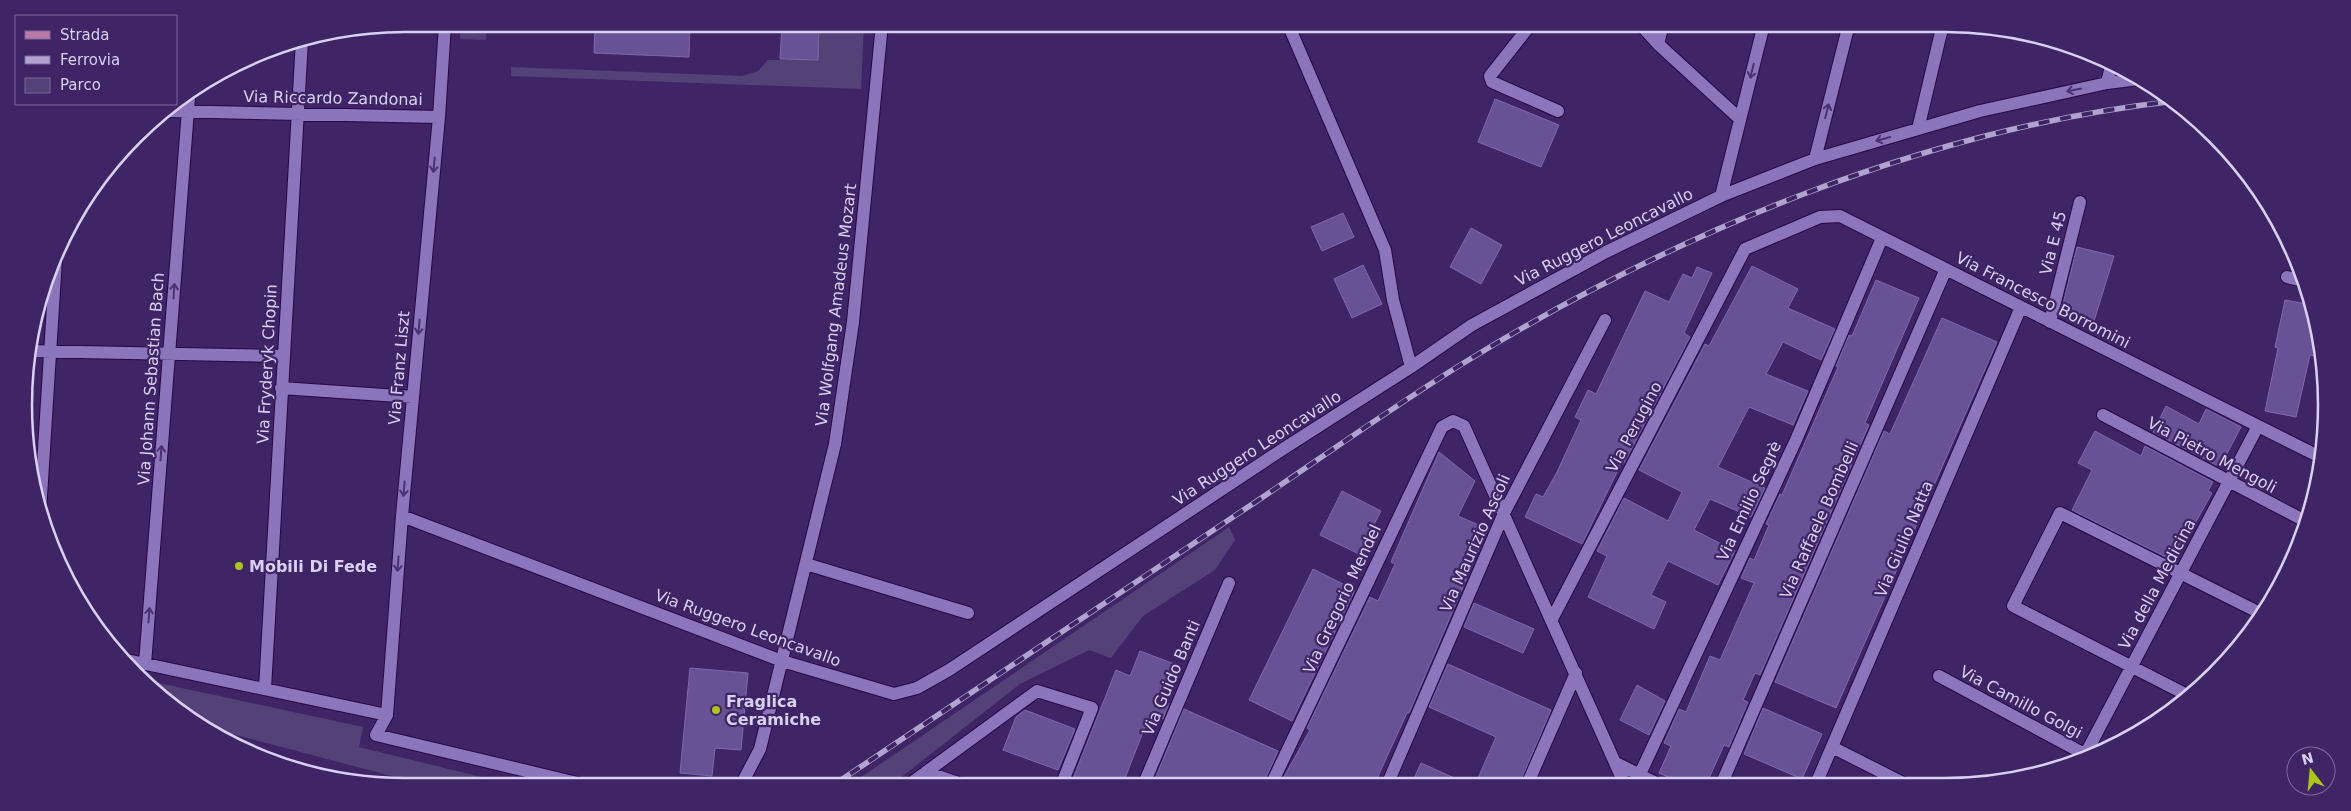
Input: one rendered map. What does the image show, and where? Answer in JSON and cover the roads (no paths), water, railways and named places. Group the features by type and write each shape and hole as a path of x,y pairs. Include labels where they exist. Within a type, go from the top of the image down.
{"street":[{"name":"Via Franz Liszt","path":"444,32 439,117 402,516 387,715 376,735 556,778"},
{"name":"Via Wolfgang Amadeus Mozart","path":"744,778 760,749 836,444 853,322 881,32"},
{"path":"1291,32 1385,250 1393,300 1411,367"},
{"path":"1525,32 1490,76 1492,82 1558,111"},
{"path":"1647,32 1740,119"},
{"path":"1658,44 1661,32"},
{"path":"1721,196 1762,32"},
{"path":"1815,159 1847,32"},
{"path":"1918,129 1941,32"},
{"name":"Via Fryderyk Chopin","path":"265,689 296,114 301,47"},
{"path":"2107,83 2110,71"},
{"name":"Via Ruggero Leoncavallo","path":"402,516 782,661 894,694 917,688 949,670 1472,325 1606,252 1721,196 1815,159 1980,111 2107,83 2129,80"},
{"name":"Via Johann Sebastian Bach","path":"145,664 189,102"},
{"name":"Via Riccardo Zandonai","path":"177,111 439,117"},
{"name":"Via E 45","path":"2050,322 2080,202"},
{"name":"Via Francesco Borromini","path":"1745,249 1820,217 1840,216 2315,454"},
{"name":"Via Emilio Segrè","path":"1640,774 1796,440 1882,238"},
{"name":"Via Perugino","path":"1552,619 1745,249"},
{"name":"Via Raffaele Bombelli","path":"1724,778 1946,269"},
{"path":"2287,277 2296,279"},
{"path":"42,486 55,279"},
{"name":"Via Giulio Natta","path":"1819,778 2021,307"},
{"name":"Via Maurizio Ascoli","path":"1390,778 1504,513 1605,320"},
{"path":"37,351 283,356"},
{"path":"282,388 413,396"},
{"name":"Via Pietro Mengoli","path":"2103,416 2301,519"},
{"name":"Via Gregorio Mendel","path":"1275,778 1442,427 1453,421 1464,426 1504,513"},
{"name":"Via della Medicina","path":"2089,749 2258,426"},
{"path":"1504,513 1622,778"},
{"path":"2183,693 2013,606 2060,513 2257,611"},
{"path":"806,564 968,613"},
{"name":"Via Guido Banti","path":"1146,778 1229,583"},
{"path":"135,662 387,715"},
{"path":"1530,778 1576,673"},
{"name":"Via Camillo Golgi","path":"1939,676 2080,753"},
{"path":"917,778 1037,691 1092,708 1064,778"},
{"path":"1832,747 1894,778"},
{"path":"1616,763 1647,778"},
{"path":"926,772 944,778"}],"railway":[{"path":"844,778 1434,382 1543,316 1628,271 1715,230 1805,194 1897,162 1989,135 2083,115 2164,103"}],"place":[{"name":"Mobili Di Fede","path":"239,566"},
{"name":"Fraglica Ceramiche","path":"716,710"}]}
